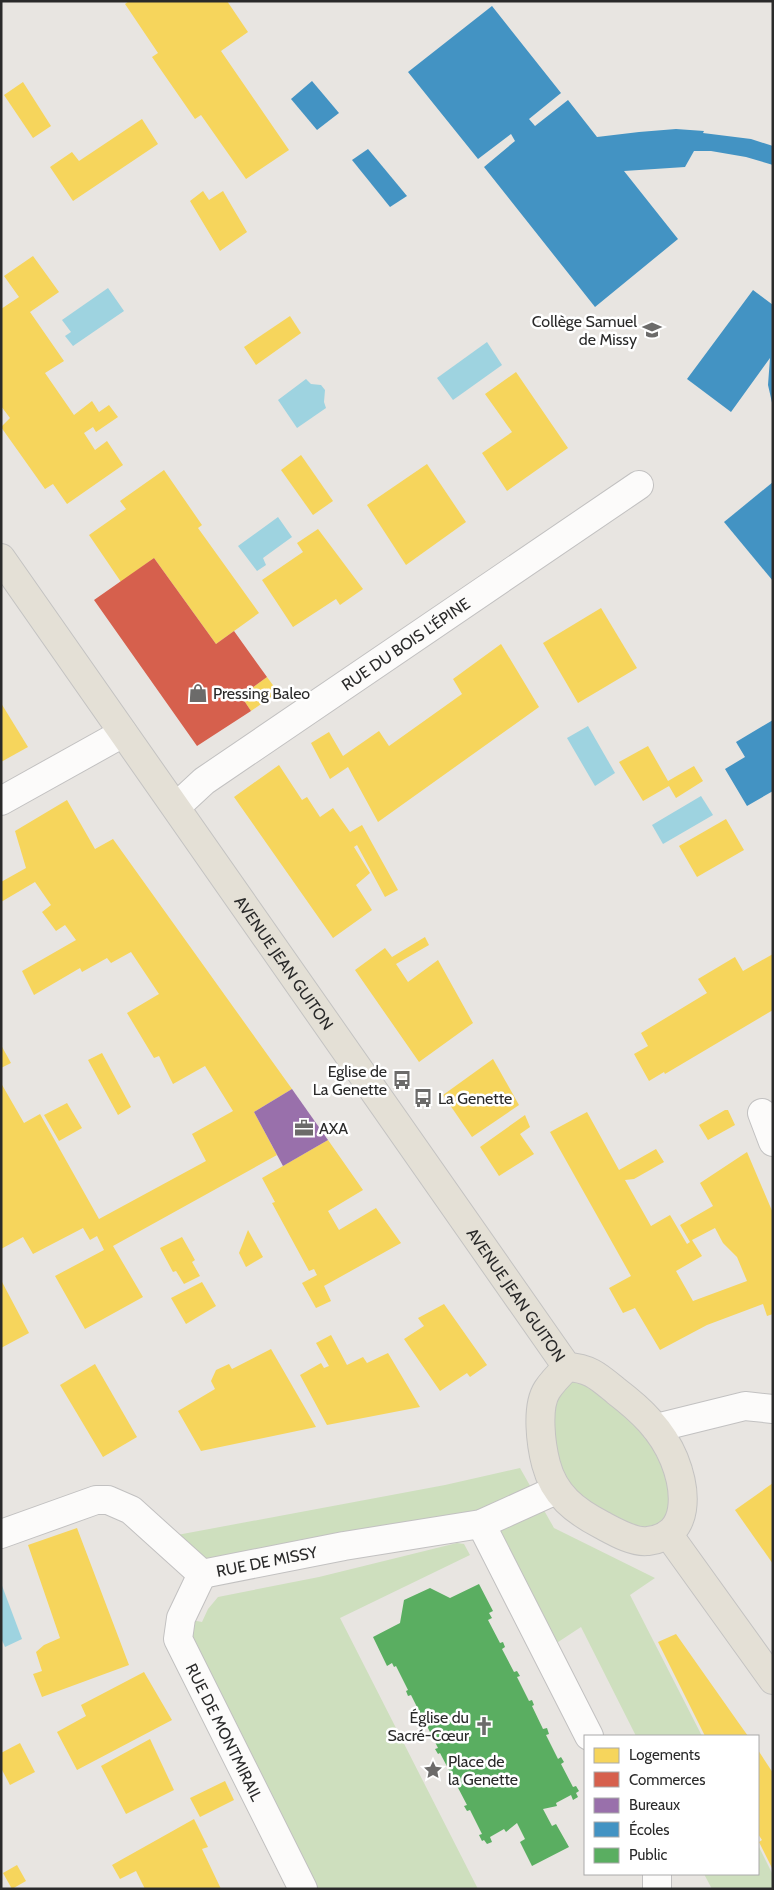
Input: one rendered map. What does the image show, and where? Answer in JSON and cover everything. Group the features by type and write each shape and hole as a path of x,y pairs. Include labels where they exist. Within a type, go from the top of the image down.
{"main road":[{"name":"AVENUE JEAN GUITON","path":"1,558 567,1367"},
{"path":"567,1367 582,1368 602,1380 644,1413 656,1428 674,1458 683,1489 684,1504 678,1524 668,1534 648,1541 629,1538 579,1513 556,1490 544,1458 541,1435 542,1408 546,1390 567,1367"},
{"path":"668,1534 773,1680"}],"street":[{"name":"RUE DU BOIS L'ÉPINE","path":"176,807 204,781 639,485"},
{"path":"1,801 123,733"},
{"path":"762,1114 773,1142"},
{"path":"656,1428 745,1406 773,1410"},
{"name":"RUE DE MISSY","path":"1,1534 96,1500 108,1500 131,1510 202,1574 334,1548 481,1524 556,1490"},
{"path":"481,1524 588,1735"},
{"name":"RUE DE MONTMIRAIL","path":"202,1574 181,1618 178,1639 303,1889"},
{"path":"657,1875 657,1889"}],"green space":[{"path":"567,1367 582,1368 673,1458 668,1534 579,1513 541,1435"},
{"path":"520,1468 554,1528 655,1578 630,1595 701,1735 635,1735 581,1627 546,1650 481,1524 202,1574 161,1538 445,1485"},
{"path":"457,1543 464,1544 470,1555 340,1618 478,1889 303,1889 181,1618 202,1622 208,1609 218,1597 319,1577"},
{"path":"759,1847 773,1875 773,1889 712,1889 705,1875 759,1875"}],"water":[{"path":"108,288 124,311 73,346 65,336 71,332 62,320"},
{"path":"487,342 502,365 453,400 437,378"},
{"path":"306,379 311,384 321,385 325,390 324,402 326,408 297,428 278,400"},
{"path":"278,517 292,537 263,558 266,565 257,571 238,546"},
{"path":"588,726 615,773 595,786 567,738"},
{"path":"701,796 713,815 663,844 652,825"},
{"path":"1,1583 22,1639 5,1647 1,1638"}],"building: Logements":[{"path":"129,1 227,1 248,32 221,51 289,150 246,179 201,115 195,119 152,57 158,53 125,4"},
{"path":"23,82 51,126 33,138 4,95"},
{"path":"142,119 158,144 73,201 50,167 72,152 79,161"},
{"path":"203,191 209,200 223,191 247,232 220,251 190,201"},
{"path":"33,256 59,292 30,312 64,361 45,373 74,415 92,401 99,412 109,405 118,417 96,432 93,427 84,433 95,450 107,441 123,465 67,504 53,484 45,489 1,427 10,418 1,406 1,309 19,297 4,276"},
{"path":"290,316 301,333 256,365 244,347"},
{"path":"516,372 568,448 507,491 482,453 512,432 485,394"},
{"path":"301,455 333,501 313,515 281,470"},
{"path":"427,464 466,522 406,565 367,505"},
{"path":"164,470 202,525 198,528 259,613 216,644 154,558 121,582 89,535 126,509 120,501"},
{"path":"318,529 363,589 340,605 336,599 293,627 262,580 303,552 297,543"},
{"path":"601,608 637,668 578,703 543,643"},
{"path":"501,644 539,707 378,822 348,767 330,779 311,743 329,732 343,756 379,731 389,746 462,694 453,679"},
{"path":"267,677 278,692 251,711 241,696"},
{"path":"1,703 28,747 1,762"},
{"path":"648,746 668,781 694,766 703,781 676,798 669,786 643,801 619,762"},
{"path":"279,765 302,800 307,797 320,817 333,808 350,832 362,825 398,890 385,897 357,845 354,847 370,873 356,885 372,910 333,938 234,797"},
{"path":"67,800 95,849 113,839 292,1089 254,1112 277,1155 113,1246 143,1297 85,1329 55,1276 104,1250 97,1236 90,1240 83,1228 33,1254 23,1237 1,1249 1,1083 24,1123 40,1114 99,1219 206,1161 192,1134 233,1111 205,1066 173,1084 159,1056 154,1058 127,1013 159,994 131,952 111,963 107,958 82,972 80,968 34,995 22,971 76,940 65,925 56,931 42,912 51,905 35,882 1,902 1,882 26,868 15,831"},
{"path":"726,819 744,850 697,877 679,846"},
{"path":"425,937 429,945 396,964 408,982 438,960 473,1023 419,1062 355,970 385,948 392,957"},
{"path":"773,954 773,1010 665,1074 664,1072 649,1081 634,1054 648,1046 641,1033 707,993 698,979 735,957 743,971"},
{"path":"1,1045 11,1063 1,1068"},
{"path":"102,1053 131,1107 118,1115 88,1060"},
{"path":"493,1059 519,1105 472,1137 443,1095"},
{"path":"67,1103 82,1128 59,1141 44,1115"},
{"path":"728,1110 735,1125 708,1140 699,1125"},
{"path":"587,1112 619,1170 656,1149 664,1162 634,1179 625,1180 651,1226 670,1215 687,1244 690,1242 680,1225 713,1206 700,1183 747,1152 773,1213 773,1314 767,1316 763,1304 707,1325 660,1350 635,1308 623,1313 609,1288 631,1276 550,1132","holes":["715,1228 723,1243 737,1257 747,1281 693,1301 676,1271 702,1256 692,1240"]},
{"path":"525,1115 530,1127 520,1134 534,1154 499,1176 480,1147"},
{"path":"328,1140 363,1190 328,1211 339,1230 376,1208 401,1243 324,1286 331,1301 316,1308 302,1283 317,1275 314,1269 309,1271 272,1203 275,1202 262,1178"},
{"path":"248,1230 263,1257 246,1267 239,1253"},
{"path":"182,1237 195,1260 192,1262 200,1276 184,1284 176,1271 173,1272 160,1248"},
{"path":"1,1280 29,1333 1,1348"},
{"path":"202,1282 216,1306 186,1324 171,1298"},
{"path":"444,1304 487,1365 470,1377 467,1373 440,1391 404,1339 424,1326 418,1318"},
{"path":"331,1335 347,1365 363,1357 367,1363 388,1353 420,1407 327,1425 300,1375 321,1363 324,1368 329,1366 316,1343"},
{"path":"271,1349 316,1427 201,1451 178,1411 215,1389 211,1381 216,1370 229,1364 232,1369"},
{"path":"95,1364 137,1437 103,1457 60,1385"},
{"path":"773,1483 773,1564 735,1510"},
{"path":"77,1528 129,1665 42,1697 33,1674 42,1671 36,1652 44,1645 60,1638 28,1545"},
{"path":"676,1634 747,1735 704,1735 658,1642"},
{"path":"144,1672 172,1720 77,1770 57,1732 86,1716 81,1705"},
{"path":"150,1739 174,1790 126,1814 101,1766"},
{"path":"20,1743 35,1772 10,1785 1,1768 1,1753"},
{"path":"759,1752 773,1773 773,1870 759,1842 762,1840 759,1836"},
{"path":"225,1781 234,1800 200,1817 190,1798"},
{"path":"194,1819 208,1847 202,1849 221,1889 145,1889 136,1871 120,1879 112,1865"},
{"path":"17,1865 26,1881 12,1889 3,1873"}],"building: Commerces":[{"path":"154,558 216,644 234,631 267,677 241,696 251,711 197,746 94,600"}],"building: Bureaux":[{"path":"292,1089 328,1140 283,1166 254,1112"}],"building: Écoles":[{"path":"492,6 561,93 529,119 535,126 568,100 597,137 676,129 704,131 703,133 751,139 773,146 773,165 746,157 711,151 694,151 685,167 624,171 678,239 595,307 484,167 515,141 511,134 478,159 408,72"},
{"path":"312,81 339,113 317,130 291,99"},
{"path":"368,149 407,196 390,207 352,160"},
{"path":"753,290 773,305 773,407 768,385 770,358 731,412 687,379"},
{"path":"773,482 773,581 724,522"},
{"path":"773,720 773,791 747,806 725,769 745,757 736,742"}],"building: Public":[{"name":"Église du Sacré-Cœur","path":"479,1584 493,1611 489,1613 492,1618 488,1620 500,1643 503,1642 505,1647 502,1649 514,1672 517,1671 520,1676 517,1677 529,1701 532,1700 534,1705 532,1706 543,1729 547,1728 549,1734 546,1735 558,1759 561,1757 564,1762 561,1764 573,1787 576,1786 579,1791 576,1793 578,1797 573,1800 571,1795 556,1803 557,1806 543,1809 552,1826 556,1824 569,1847 532,1866 520,1842 525,1839 517,1823 506,1832 504,1829 490,1837 492,1842 487,1844 484,1840 482,1841 479,1835 482,1834 470,1810 467,1811 464,1806 467,1805 455,1782 452,1783 449,1777 452,1776 440,1753 438,1754 435,1749 438,1748 426,1724 423,1725 420,1720 423,1719 411,1695 408,1696 406,1691 408,1690 396,1666 394,1667 392,1663 387,1666 373,1637 400,1623 404,1600 430,1588 450,1598"}],"place":[{"name":"Collège Samuel de Missy","path":"652,330"},
{"name":"Pressing Baleo","path":"198,693"},
{"name":"Eglise de La Genette","path":"402,1080"},
{"name":"La Genette","path":"423,1098"},
{"name":"AXA","path":"304,1128"},
{"name":"Église du Sacré-Cœur","path":"484,1726"},
{"name":"Place de la Genette","path":"433,1770"}]}
